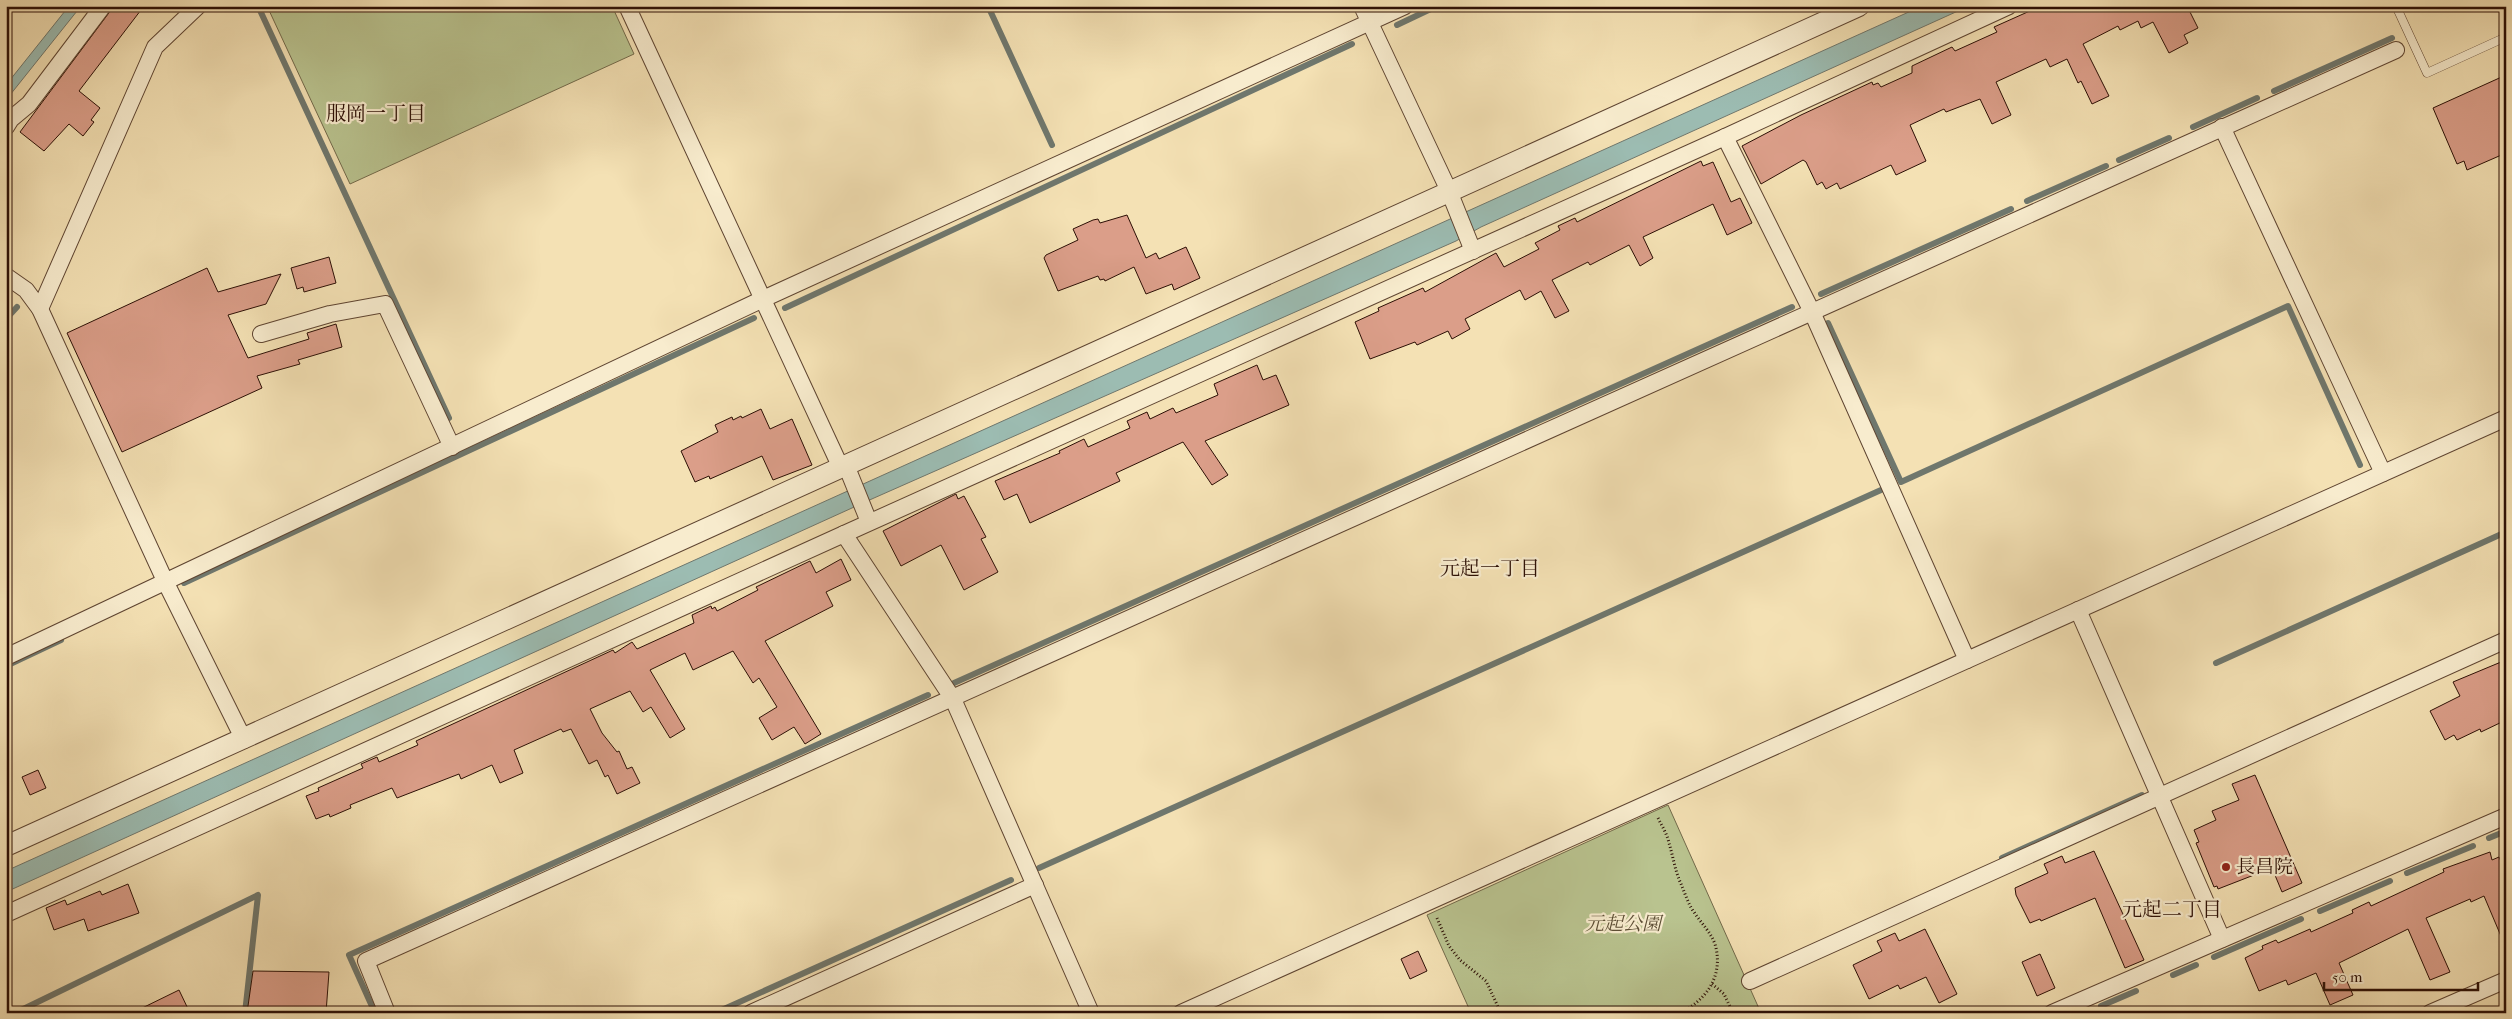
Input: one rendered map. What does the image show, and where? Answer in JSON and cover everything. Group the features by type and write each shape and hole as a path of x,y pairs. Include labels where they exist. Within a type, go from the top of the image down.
{"street":[{"path":"6,127 11,119 29,104 103,6"},
{"path":"40,309 156,47 198,6"},
{"path":"627,6 763,299 868,518"},
{"path":"1362,6 1451,197 1471,246"},
{"path":"6,657 166,583 763,299 1405,6"},
{"path":"6,846 1451,197 1859,6"},
{"path":"6,914 844,534 868,518 1471,246 1725,137 2009,6"},
{"path":"387,1013 366,961 2396,50"},
{"path":"2222,127 2383,473"},
{"path":"1725,137 1812,312 1967,660"},
{"path":"6,276 26,290 40,309 166,583 244,740"},
{"path":"261,334 330,314 385,304 452,447"},
{"path":"1190,1011 1429,901 2506,418"},
{"path":"844,534 953,699 1091,1013"},
{"path":"2078,610 2222,939"},
{"path":"1750,980 2506,640"},
{"path":"2052,1013 2506,816"},
{"path":"750,1013 1035,885"},
{"path":"2430,1013 2506,980"}],"lane":[{"path":"2396,6 2427,73 2506,36"}],"path":[{"path":"1651,802 1669,841 1678,878 1693,910 1708,929 1715,944 1717,958 1712,984 1706,996 1693,1007 1680,1013"},
{"path":"1429,901 1450,946 1460,960 1486,981 1501,1013"},
{"path":"1712,984 1724,994 1732,1013"}],"green space":[{"path":"267,6 612,6 634,54 350,184"},
{"name":"元起公園","path":"1668,805 1761,1013 1471,1013 1427,915"}],"water":[{"path":"69,6 81,6 6,100 6,85"},
{"path":"1922,6 1969,6 1481,227 1456,241 874,498 6,892 6,871"}],"building":[{"path":"114,6 144,6 79,91 100,108 91,120 94,122 83,136 69,124 44,151 20,132"},
{"path":"2041,6 2187,6 2198,28 2184,35 2188,43 2169,53 2153,22 2141,28 2138,21 2120,30 2118,26 2083,44 2109,96 2092,104 2081,81 2078,83 2067,59 2050,67 2046,59 1996,82 2011,115 1992,124 1980,99 1946,112 1944,109 1910,125 1926,161 1896,175 1891,165 1840,189 1837,183 1826,189 1822,182 1817,185 1806,162 1803,160 1761,184 1742,146 1801,115 1872,82 1873,85 1878,83 1881,87 1912,73 1912,66 1952,47 1955,51 1997,32 1994,27"},
{"path":"2506,75 2506,153 2467,170 2464,161 2457,164 2433,108"},
{"path":"1701,161 1703,166 1713,162 1731,202 1740,198 1752,223 1727,235 1713,204 1643,237 1653,258 1640,266 1629,245 1590,265 1588,262 1552,280 1569,311 1555,318 1541,291 1525,300 1520,290 1465,319 1470,329 1452,339 1448,331 1417,345 1415,342 1370,359 1355,322 1379,311 1378,308 1423,288 1425,292 1496,253 1504,267 1539,249 1535,243 1560,230 1558,226 1575,218 1577,222"},
{"path":"1127,215 1146,258 1156,253 1159,259 1186,247 1200,278 1174,290 1172,284 1146,294 1134,267 1105,281 1104,279 1100,280 1098,276 1058,291 1044,258 1046,255 1078,240 1073,229 1093,220 1098,219 1100,223"},
{"path":"329,257 336,283 304,292 303,287 297,289 291,268"},
{"path":"207,268 218,292 281,274 266,304 228,315 248,358 309,339 307,333 336,324 342,347 298,360 300,364 257,376 262,388 122,452 67,333"},
{"path":"1257,365 1263,380 1276,375 1289,405 1205,441 1228,475 1212,485 1183,442 1116,473 1120,481 1030,523 1017,494 1004,500 995,481 1060,453 1059,451 1084,439 1088,447 1130,428 1127,421 1147,412 1150,419 1173,408 1176,413 1218,395 1214,384"},
{"path":"761,409 770,429 792,419 812,465 773,480 762,456 710,479 709,476 695,482 681,451 718,432 715,425 732,417 733,420 741,416 742,418"},
{"path":"956,494 958,499 964,496 986,537 981,539 998,572 964,590 941,545 901,566 883,531"},
{"path":"841,559 851,580 826,592 833,606 765,641 821,734 805,744 794,727 772,740 759,718 777,707 759,678 753,683 733,651 693,670 685,653 650,670 685,729 670,738 651,707 643,712 630,691 590,709 602,733 617,752 619,751 627,769 632,767 640,783 617,794 608,775 605,777 597,760 589,764 571,729 563,732 561,729 514,750 523,773 500,783 492,765 461,779 459,774 397,798 392,788 350,805 351,808 330,817 329,814 316,819 306,796 319,791 318,788 363,768 361,764 377,757 379,762 418,745 416,741 613,650 615,653 632,642 637,649 694,623 692,615 711,606 712,609 715,607 717,611 758,590 756,587 810,561 816,573"},
{"path":"2501,662 2506,671 2506,720 2481,732 2480,729 2457,740 2454,735 2445,740 2430,711 2460,696 2453,682"},
{"path":"38,770 46,788 30,795 22,777"},
{"path":"2255,775 2302,883 2282,892 2272,868 2218,889 2217,886 2214,887 2196,843 2199,842 2194,830 2216,820 2212,811 2239,800 2232,784"},
{"path":"2094,851 2144,960 2125,968 2095,898 2041,921 2040,919 2030,923 2016,895 2015,888 2048,873 2044,864 2062,856 2065,863"},
{"path":"2490,852 2492,860 2499,857 2506,873 2506,948 2484,896 2471,902 2470,899 2426,918 2450,972 2430,980 2408,929 2339,963 2353,995 2330,1005 2316,973 2288,985 2286,980 2259,991 2245,958 2263,949 2262,946 2276,940 2278,943 2310,929 2311,932 2353,913 2352,910 2369,902 2371,906 2444,872 2443,869"},
{"path":"128,884 139,913 88,931 84,919 54,930 46,908 65,900 67,905 100,891 102,895"},
{"path":"1925,929 1957,994 1939,1003 1926,977 1900,989 1898,985 1869,999 1853,965 1882,951 1877,941 1895,933 1899,941"},
{"path":"1418,951 1427,971 1410,979 1401,959"},
{"path":"2040,954 2055,988 2037,996 2022,962"},
{"path":"253,971 329,972 326,1013 247,1013"},
{"path":"179,990 190,1013 132,1013"}],"waterway":[{"path":"258,6 449,418"},
{"path":"988,6 1052,145"},
{"path":"1397,25 1437,6"},
{"path":"2274,91 2392,38"},
{"path":"785,308 1352,44"},
{"path":"2193,127 2257,98"},
{"path":"2119,160 2169,138"},
{"path":"2027,201 2106,166"},
{"path":"1821,294 2011,209"},
{"path":"1828,323 1901,482 2288,306 2360,465"},
{"path":"6,319 17,307"},
{"path":"954,683 1792,307"},
{"path":"184,583 754,318"},
{"path":"1039,868 1881,490"},
{"path":"2216,663 2506,532"},
{"path":"6,666 61,640"},
{"path":"375,1013 349,955 928,695"},
{"path":"2002,858 2142,795"},
{"path":"2489,838 2506,831"},
{"path":"2407,873 2473,846"},
{"path":"715,1013 1011,880"},
{"path":"2320,911 2390,881"},
{"path":"15,1013 258,895 245,1013"},
{"path":"2214,957 2301,919"},
{"path":"2173,975 2196,965"},
{"path":"2101,1006 2136,991"}],"place":[{"name":"長昌院","path":"2226,867"}],"district":[{"name":"服岡一丁目","path":"376,113"},
{"name":"元起一丁目","path":"1490,568"},
{"name":"元起二丁目","path":"2172,909"}]}
